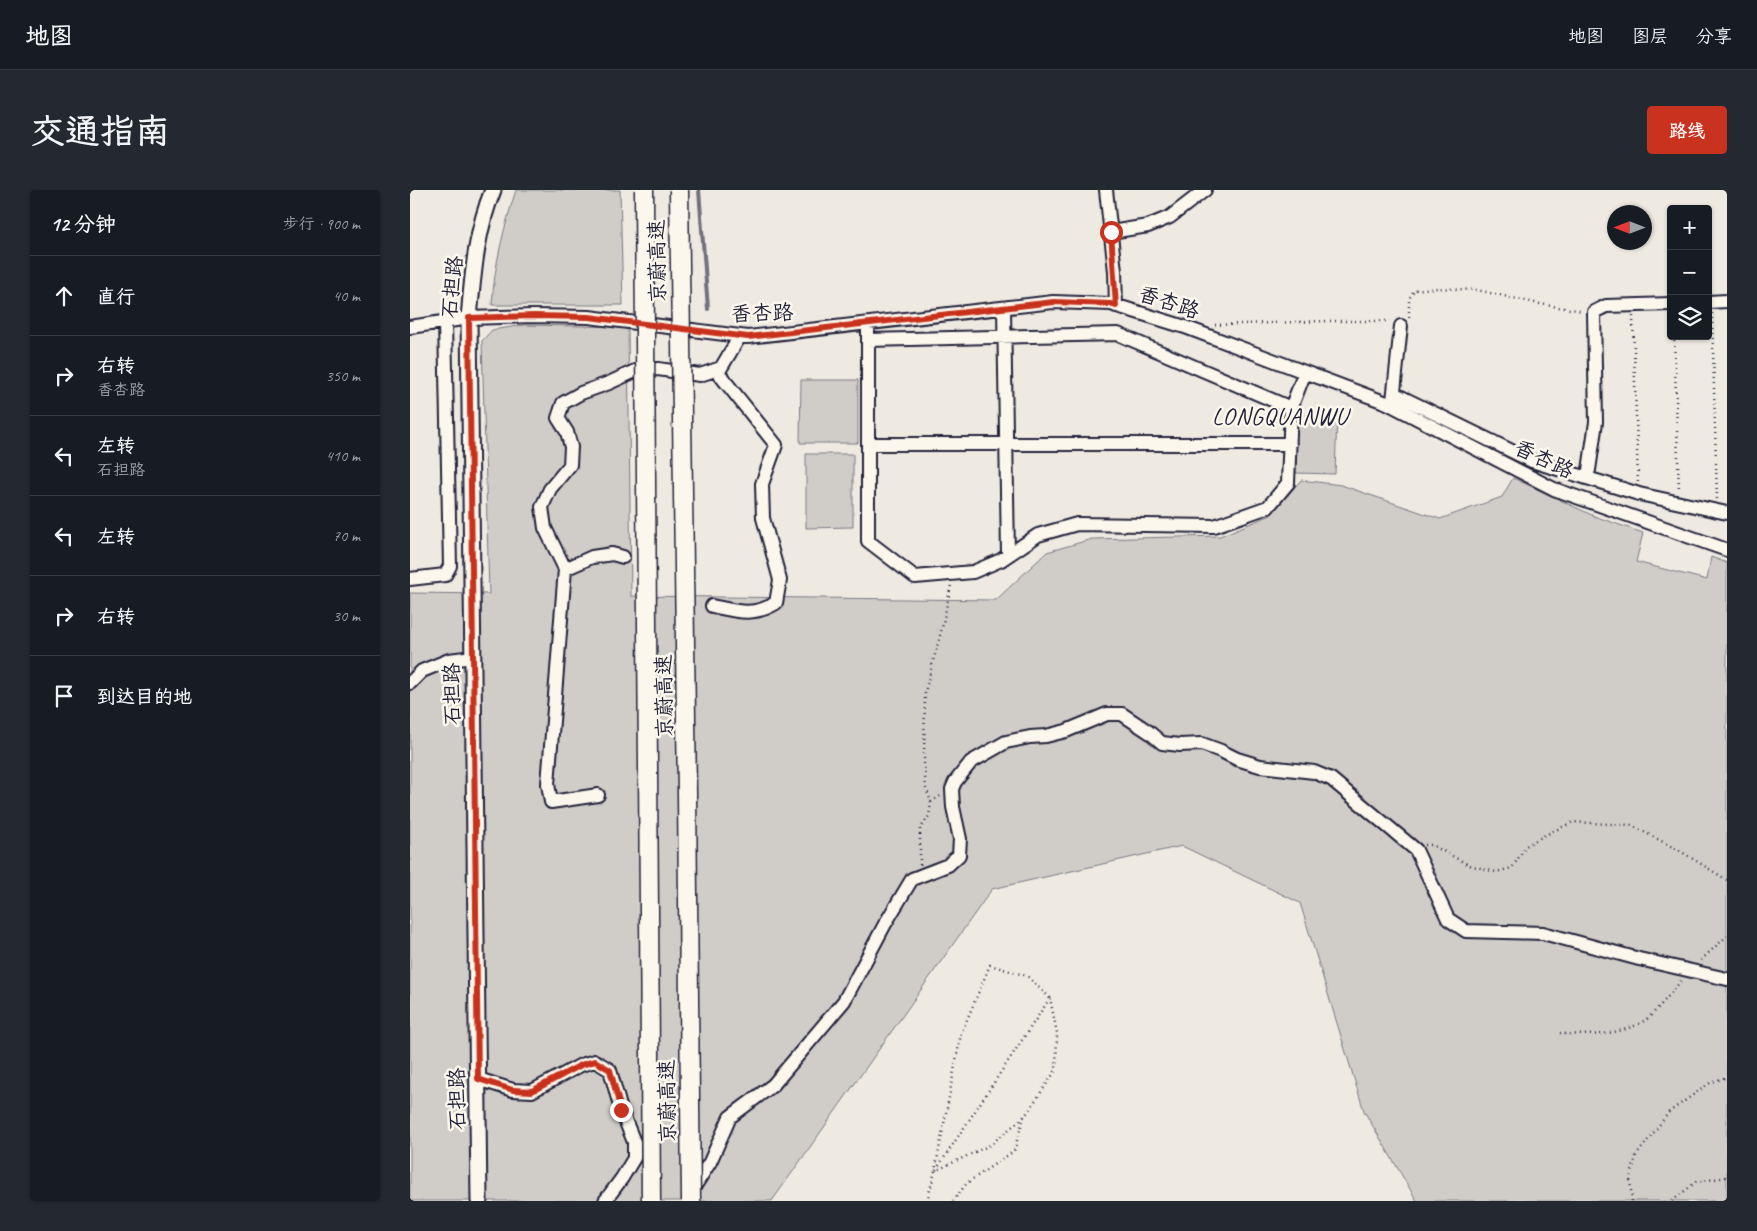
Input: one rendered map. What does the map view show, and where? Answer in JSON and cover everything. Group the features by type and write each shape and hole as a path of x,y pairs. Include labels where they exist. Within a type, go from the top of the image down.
{"highway":[{"name":"京蔚高速","path":"644,190 651,1201"},
{"name":"京蔚高速","path":"679,190 691,1201"}],"main road":[{"name":"石担路","path":"479,1201 469,318 473,268 484,212 493,190"}],"street":[{"path":"1106,190 1116,306"},
{"path":"1111,232 1148,226 1170,217 1205,190"},
{"path":"1712,302 1727,301"},
{"name":"香杏路","path":"410,327 469,318 589,317 748,337 1054,302 1111,304 1185,327 1305,372 1394,400 1554,489 1727,550"},
{"path":"1586,478 1589,470 1596,422 1594,312 1606,306 1667,304"},
{"path":"1004,308 1008,555"},
{"path":"410,579 444,574 450,566 444,322"},
{"path":"868,324 868,541 915,577 973,572 1008,555 1038,535 1077,524 1214,526 1268,508 1288,482 1291,408 1305,372"},
{"path":"1401,326 1394,400 1532,460 1639,494 1722,512"},
{"path":"868,340 1118,334 1291,408"},
{"path":"598,795 551,802 548,784 565,570 545,528 542,507 550,489 570,465 571,447 567,432 558,418 563,403 581,393 635,371 658,369 700,375 716,370 720,368 740,336"},
{"path":"712,606 744,613 765,610 776,603 780,580 763,518 762,492 762,484 776,445 716,370"},
{"path":"868,444 1290,444"},
{"path":"565,570 592,558 612,554 624,557"},
{"path":"410,683 422,670 449,660 473,657"},
{"path":"686,1201 710,1162 730,1118 773,1085 844,1001 885,924 912,879 948,865 959,855 960,839 953,807 952,789 955,782 971,762 1006,742 1046,736 1107,714 1122,714 1162,743 1180,745 1202,744 1237,759 1260,766 1314,772 1331,779 1416,850 1448,919 1466,931 1543,933 1639,959 1727,979"},
{"path":"478,1079 513,1090 532,1091 581,1065 595,1061 610,1070 621,1110 634,1142 634,1158 605,1201"}],"path":[{"path":"1213,326 1325,320 1390,320 1401,326 1409,320 1409,299 1414,290 1433,288 1477,290 1540,304 1594,312"},
{"path":"1633,305 1639,494"},
{"path":"1712,337 1722,512"},
{"path":"1674,340 1679,503"},
{"path":"920,876 920,829 929,816 931,802 926,788 924,765 925,692 954,574"},
{"path":"1412,847 1421,844 1432,846 1469,865 1496,872 1512,868 1526,846 1573,822 1631,825 1680,851 1727,880"},
{"path":"1560,1032 1576,1035 1597,1035 1619,1030 1645,1020 1690,970 1727,936"},
{"path":"927,1201 935,1171 961,1034 990,965 1027,976 1050,998 1057,1032 1056,1070 1024,1116 990,1145 935,1171"},
{"path":"935,1171 1050,998"},
{"path":"1632,1201 1630,1179 1636,1156 1669,1112 1710,1083 1727,1077"},
{"path":"953,1201 967,1183 1014,1151 1024,1116"},
{"path":"1672,1201 1696,1182 1727,1177"}],"shaded area":[{"path":"516,190 620,190 623,305 492,305 500,247"},
{"path":"524,325 628,327 631,596 996,600 1047,552 1092,539 1220,536 1271,515 1301,480 1341,485 1440,519 1502,497 1513,478 1594,516 1643,533 1636,562 1707,580 1711,557 1727,563 1727,1201 1417,1201 1364,1111 1300,903 1182,846 992,889 772,1201 410,1201 410,593 489,594 482,341 492,330"},
{"path":"801,380 858,380 858,443 800,443"},
{"path":"1297,415 1337,416 1335,474 1296,473"},
{"path":"806,454 853,454 853,527 806,528"}],"waterway":[{"path":"699,190 708,309"}],"district":[{"name":"LONGQUANWU","path":"1280,416"}],"route":[{"path":"621,1110 610,1070 595,1061 581,1065 532,1091 513,1090 478,1079 469,318 589,317 712,334 748,337 1054,302 1111,304 1116,306 1111,232"}]}
